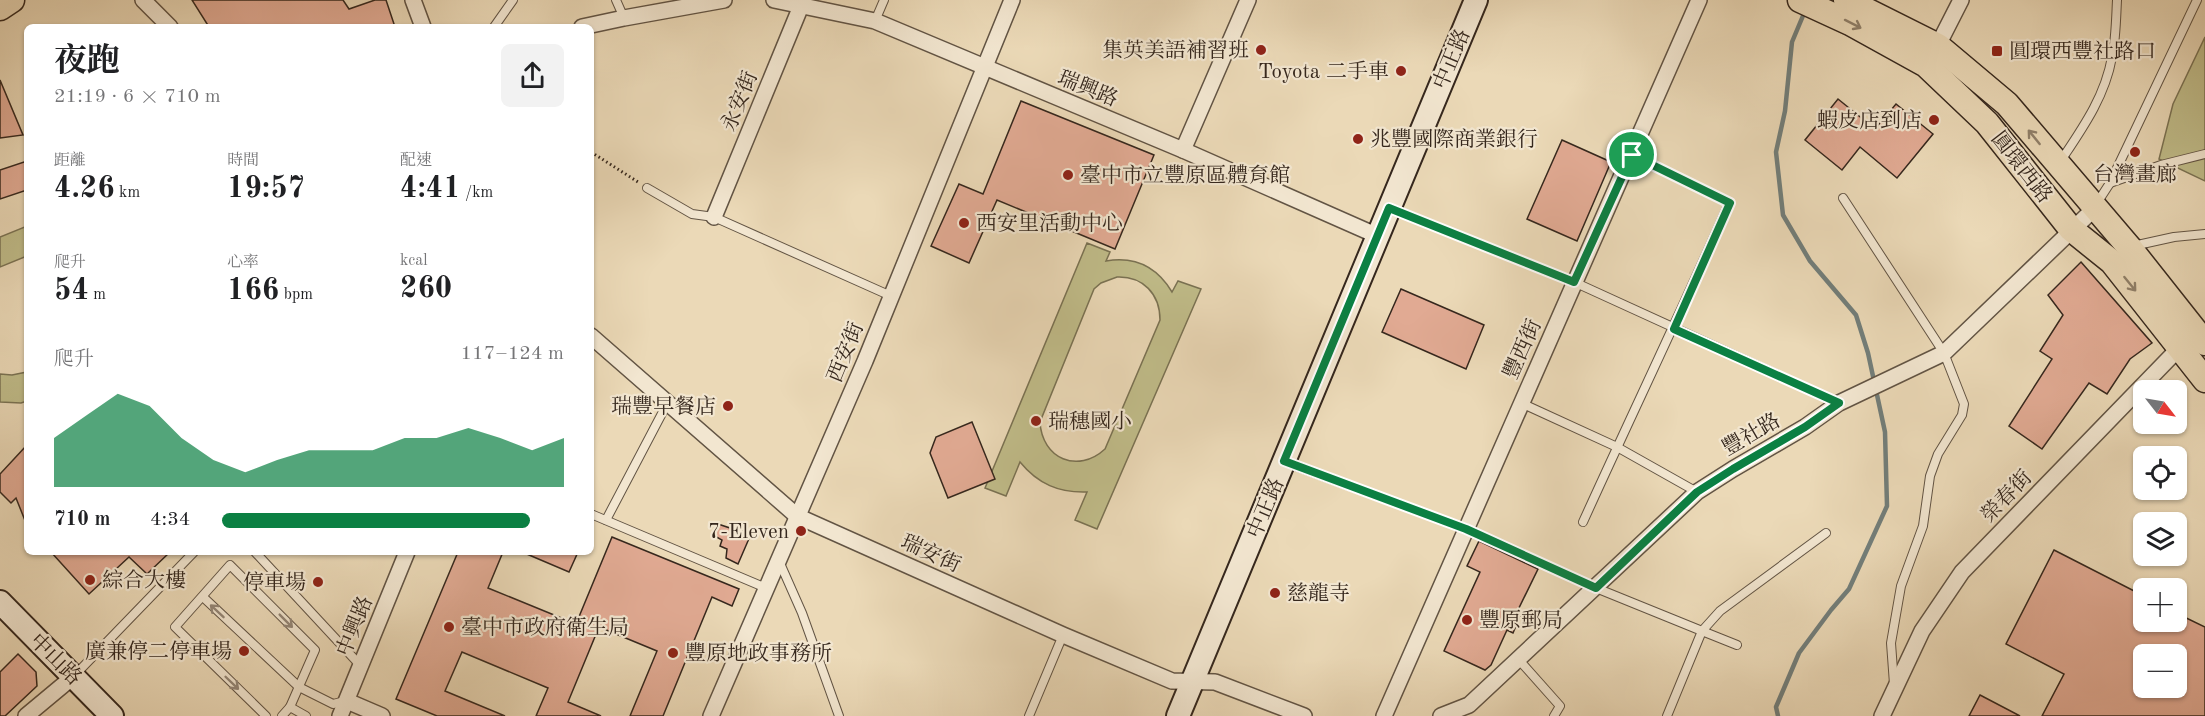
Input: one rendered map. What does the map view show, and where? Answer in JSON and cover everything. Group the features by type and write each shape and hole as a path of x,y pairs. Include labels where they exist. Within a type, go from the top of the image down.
{"main road":[{"path":"0,8 12,0"},
{"name":"圓環西路","path":"1800,0 1932,56 2071,229 2121,254"},
{"name":"圓環西路","path":"1856,2 1932,56 2007,104 2095,208 2121,254 2194,341 2205,380"}],"street":[{"path":"143,0 167,24"},
{"path":"413,0 422,24"},
{"path":"594,24 624,18 661,5 724,0"},
{"name":"瑞興路","path":"774,0 801,3 875,21 1183,150 1378,236"},
{"name":"西安街","path":"711,716 865,362 1012,0"},
{"path":"1183,150 1248,0"},
{"name":"中正路","path":"1178,716 1476,0"},
{"name":"豐西街","path":"1384,716 1699,0"},
{"path":"1932,56 1961,0"},
{"name":"永安街","path":"714,217 801,3"},
{"name":"豐社路","path":"1441,716 1469,705 1697,492 1805,427 1839,403 1944,353 2095,208"},
{"name":"瑞安街","path":"594,339 797,516 1172,681 1215,682 1304,716"},
{"name":"榮春街","path":"1882,716 1922,631 1962,572 2194,341"},
{"name":"中興路","path":"340,716 406,555"},
{"name":"中山路","path":"0,602 112,716"},
{"path":"26,716 74,676"},
{"path":"346,701 382,716"}],"lane":[{"path":"496,24 513,0"},
{"path":"616,0 624,18"},
{"path":"875,21 884,0"},
{"path":"2058,166 2094,109 2102,90 2112,56 2117,0"},
{"path":"2095,208 2110,183 2197,0"},
{"path":"2110,183 2161,165 2205,154"},
{"path":"1583,522 1652,371 1674,329 1730,203 1632,155"},
{"path":"648,188 692,214 714,217 891,296"},
{"path":"1843,198 1944,353 1964,404 1962,415 1938,454 1933,469 1923,526 1901,586 1891,643 1895,692"},
{"path":"1389,208 1574,282 1839,403"},
{"path":"2121,254 2174,237 2205,234"},
{"path":"606,520 668,402"},
{"path":"1521,403 1617,447 1697,492"},
{"path":"1284,461 1466,529 1596,588 1737,645"},
{"path":"594,515 766,588"},
{"path":"1667,716 1701,631 1720,611 1826,534"},
{"path":"74,676 191,555"},
{"path":"258,555 361,666"},
{"path":"779,560 802,613 839,716"},
{"path":"266,716 175,627 230,565 315,650 290,707 282,716"},
{"path":"203,597 299,687 333,704 346,701"},
{"path":"1029,716 1063,635"},
{"path":"1519,660 1560,706 1554,716"},
{"path":"333,716 346,701"},
{"path":"290,707 306,716"}],"path":[{"path":"594,154 648,188"}],"shaded area":[{"path":"2205,37 2205,181 2159,159 2173,104"},
{"path":"24,227 24,257 0,267 0,237"},
{"path":"1087,243 1110,252 1106,261 1126,260 1144,265 1159,276 1172,292 1178,281 1201,289 1097,529 1075,520 1087,492 1067,491 1050,486 1034,476 1020,462 1006,496 985,488","holes":["1117,277 1126,277 1148,288 1157,302 1160,320 1105,449 1095,457 1084,461 1063,459 1047,445 1042,435 1040,422 1094,289 1101,283"]},
{"path":"24,373 24,402 0,402 0,374"}],"building":[{"path":"192,0 343,0 349,9 375,0 386,0 394,24 207,24"},
{"path":"0,80 23,135 0,138"},
{"path":"1838,99 1875,129 1896,104 1933,134 1897,178 1860,147 1842,170 1805,140"},
{"name":"臺中市立豐原區體育館","path":"1021,101 1154,155 1115,249 997,200 969,263 931,246 959,184 983,194"},
{"path":"1562,140 1611,162 1577,241 1527,219"},
{"path":"24,162 24,191 0,199 0,170"},
{"path":"2081,262 2152,343 2130,359 2107,394 2089,383 2042,449 2009,426 2052,359 2040,351 2063,315 2048,295"},
{"path":"1401,289 1484,325 1466,369 1382,332"},
{"path":"972,422 995,479 948,498 930,453 936,437"},
{"path":"24,448 24,518 16,498 11,503 0,492 0,474"},
{"path":"718,524 751,534 738,564 726,558 727,549 720,546 722,540 713,535"},
{"path":"612,537 739,589 732,606 712,597 663,716 630,716 657,651 599,627 568,702 601,716 536,716 548,688 462,652 445,691 505,716 437,716 396,699 457,555 502,555 488,588 576,624"},
{"path":"1479,541 1538,569 1517,612 1521,614 1513,633 1507,630 1491,665 1485,670 1444,651 1480,572 1467,566"},
{"path":"2054,550 2133,590 2133,632 2187,632 2187,618 2205,627 2205,716 2042,716 2064,674 2006,644"},
{"name":"綜合大樓","path":"54,555 167,555 147,574 129,557 89,594"},
{"name":"臺中市政府衛生局","path":"529,555 577,555 569,572"},
{"path":"18,654 36,672 37,686 5,716 0,716 0,672"},
{"path":"1980,695 2020,716 1969,716"}],"waterway":[{"path":"1778,716 1776,707 1799,653 1849,589 1887,506 1885,432 1868,353 1856,315 1810,261 1783,215 1776,152 1785,111 1792,42 1805,11"}],"place":[{"name":"集英美語補習班","path":"1261,50"},
{"name":"圓環西豐社路口","path":"1997,51"},
{"name":"Toyota 二手車","path":"1401,71"},
{"name":"蝦皮店到店","path":"1934,120"},
{"name":"兆豐國際商業銀行","path":"1358,139"},
{"name":"台灣畫廊","path":"2135,152"},
{"name":"臺中市立豐原區體育館","path":"1068,175"},
{"name":"西安里活動中心","path":"964,223"},
{"name":"瑞豐早餐店","path":"728,406"},
{"name":"瑞穗國小","path":"1036,421"},
{"name":"7-Eleven","path":"801,531"},
{"name":"綜合大樓","path":"90,580"},
{"name":"停車場","path":"318,582"},
{"name":"慈龍寺","path":"1275,593"},
{"name":"豐原郵局","path":"1467,620"},
{"name":"臺中市政府衛生局","path":"449,627"},
{"name":"廣兼停二停車場","path":"244,651"},
{"name":"豐原地政事務所","path":"673,653"}],"route":[{"path":"1632,155 1730,203 1674,329 1839,403 1805,427 1697,492 1596,588 1466,529 1284,461 1389,208 1574,282 1632,155"}]}
